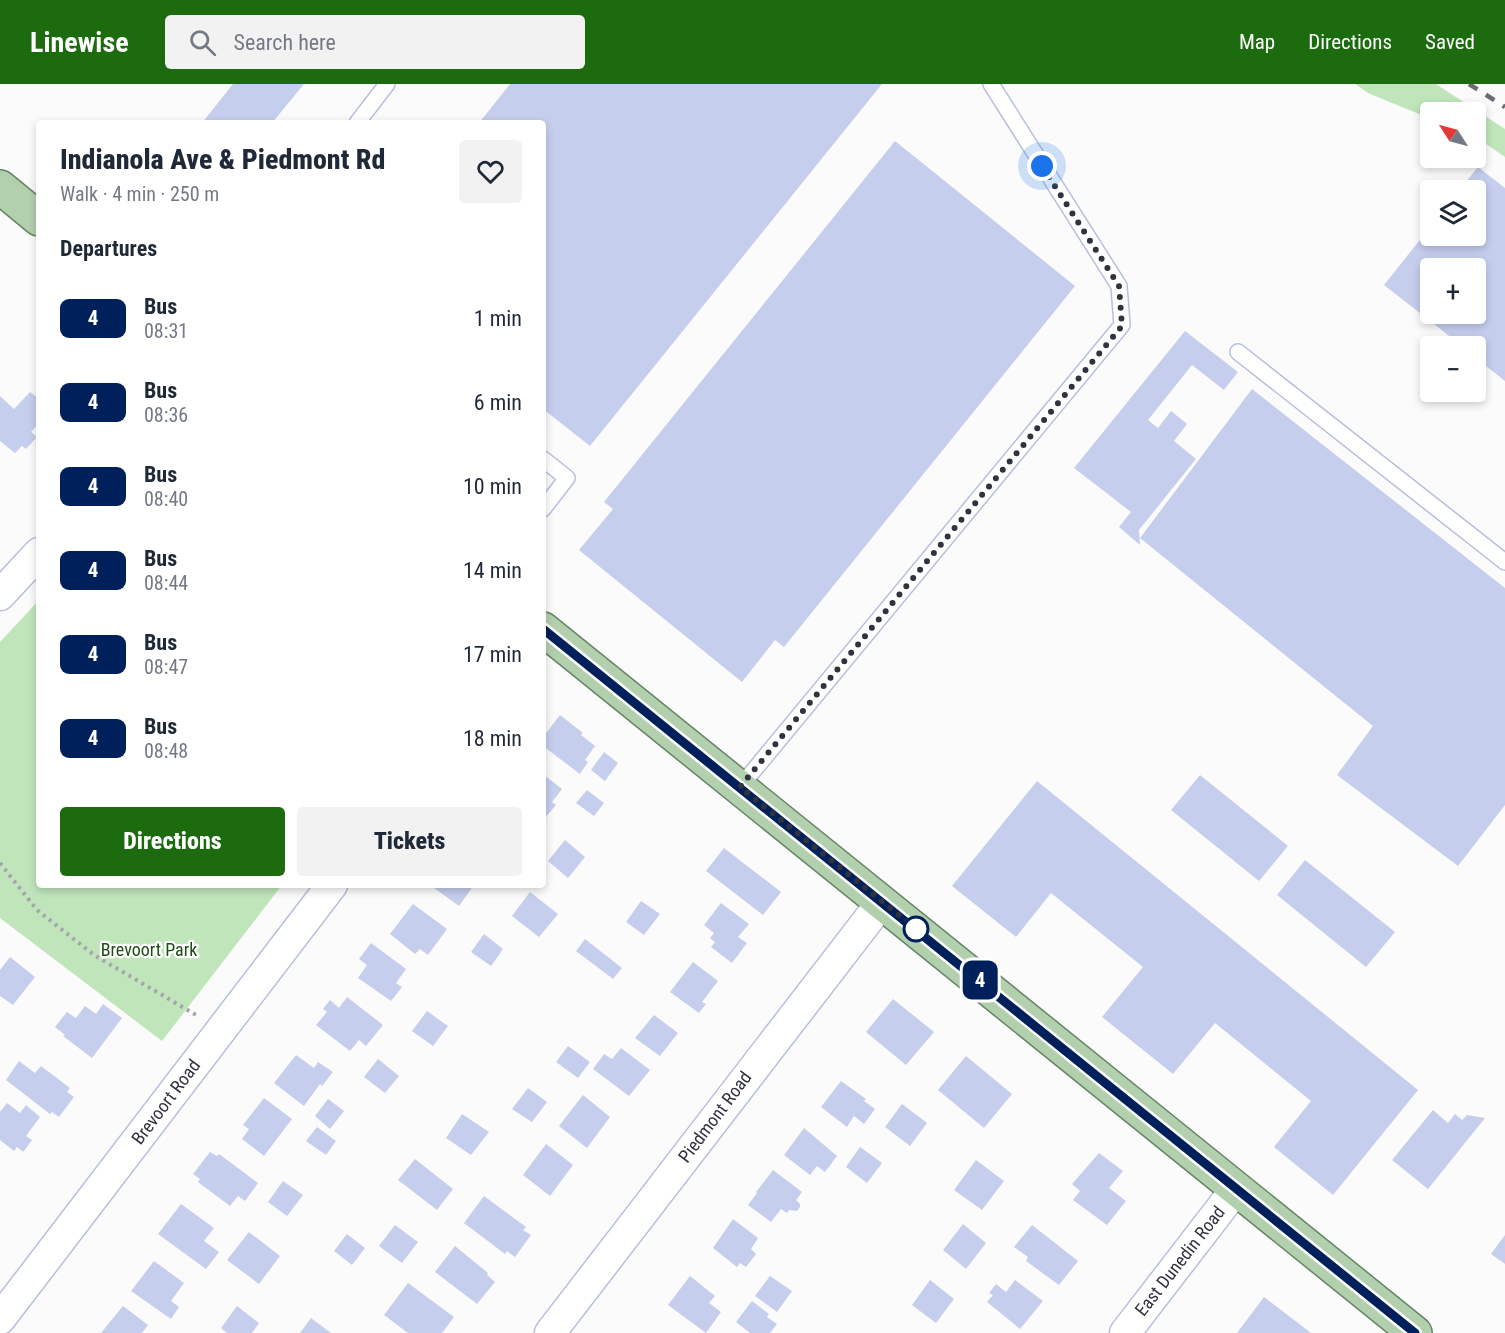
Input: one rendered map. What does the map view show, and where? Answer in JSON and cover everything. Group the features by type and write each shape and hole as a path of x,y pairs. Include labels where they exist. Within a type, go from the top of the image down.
{"main road":[{"path":"0,187 36,217"},
{"path":"546,631 1416,1333"}],"street":[{"path":"0,595 36,556"},
{"name":"Brevoort Road","path":"0,1319 330,888"},
{"name":"Piedmont Road","path":"550,1333 882,902"},
{"name":"East Dunedin Road","path":"1125,1333 1236,1189"}],"lane":[{"path":"359,120 387,84"},
{"path":"740,787 1122,326 1119,286 991,84"},
{"path":"1238,352 1505,562"},
{"path":"546,461 567,478 546,505"}],"path":[{"path":"0,863 37,910 94,955 197,1015"}],"green space":[{"path":"1355,84 1436,84 1464,102 1420,102 1420,114 1368,93"},
{"path":"1486,117 1505,129 1505,157 1486,144"},
{"name":"Brevoort Park","path":"36,603 36,888 280,888 162,1041 0,918 0,642"}],"building":[{"path":"233,84 304,84 274,120 204,120"},
{"path":"510,84 882,84 590,446 546,411 546,120 481,120"},
{"path":"895,141 1075,286 784,647 775,640 742,682 579,550 613,509 604,502"},
{"path":"1479,168 1505,188 1505,381 1486,366 1486,336 1449,336 1434,324 1486,324 1486,258 1420,258 1420,313 1384,285 1420,240 1420,246 1486,246 1486,180 1467,180"},
{"path":"1185,331 1238,372 1224,390 1192,365 1148,420 1158,428 1171,411 1187,424 1174,441 1196,459 1139,530 1140,545 1119,527 1131,512 1074,468"},
{"path":"1252,389 1505,588 1505,805 1458,866 1337,775 1373,726 1140,538"},
{"path":"30,392 36,397 36,426 31,432 36,438 26,449 22,446 15,453 0,441 0,396 14,409"},
{"path":"560,715 595,746 585,760 588,762 580,774 546,748 546,733"},
{"path":"604,752 618,763 605,781 591,770"},
{"path":"1200,775 1288,846 1259,881 1171,810"},
{"path":"546,776 562,789 552,802 556,805 546,817"},
{"path":"1037,781 1418,1090 1333,1195 1274,1147 1311,1101 1215,1023 1173,1074 1102,1017 1143,967 1051,893 1016,937 952,886"},
{"path":"587,790 604,803 594,816 576,803"},
{"path":"565,840 585,857 568,878 548,861"},
{"path":"724,848 781,892 763,915 706,871"},
{"path":"1305,860 1395,932 1366,967 1277,895"},
{"path":"434,888 472,888 459,906"},
{"path":"530,892 558,914 539,937 512,916"},
{"path":"641,901 660,914 644,935 626,922"},
{"path":"721,903 749,924 738,937 747,943 732,963 711,947 715,942 710,938 714,933 704,925"},
{"path":"413,904 447,929 428,955 420,949 415,954 390,934"},
{"path":"484,934 503,949 491,966 471,952"},
{"path":"585,939 622,968 613,979 576,951"},
{"path":"371,943 406,969 396,983 402,987 391,1001 358,978 367,965 359,959"},
{"path":"10,957 35,977 13,1005 0,996 0,970"},
{"path":"693,962 718,981 702,1002 706,1004 699,1013 670,992"},
{"path":"347,997 383,1025 366,1046 359,1040 350,1051 316,1025 327,1012 323,1009 330,1000 339,1008"},
{"path":"893,999 934,1032 906,1065 866,1032"},
{"path":"103,1004 122,1018 92,1058 55,1027 67,1012 76,1018 85,1006 96,1014"},
{"path":"427,1011 448,1026 433,1046 412,1031"},
{"path":"654,1015 678,1033 660,1056 635,1038"},
{"path":"568,1046 590,1062 578,1078 556,1062"},
{"path":"621,1048 650,1070 629,1096 593,1069 604,1054 612,1059"},
{"path":"296,1055 314,1068 318,1062 333,1072 322,1086 320,1084 304,1106 274,1083"},
{"path":"966,1056 1012,1094 984,1128 938,1090"},
{"path":"378,1059 399,1076 385,1093 364,1077"},
{"path":"19,1061 35,1073 41,1066 70,1088 67,1092 74,1097 59,1117 52,1112 50,1114 6,1080"},
{"path":"841,1081 866,1099 864,1101 875,1109 864,1124 854,1116 847,1127 821,1107"},
{"path":"528,1088 547,1102 532,1122 512,1109"},
{"path":"583,1095 610,1117 587,1148 559,1126"},
{"path":"264,1098 292,1119 264,1156 242,1139 249,1129 243,1125"},
{"path":"328,1099 344,1111 330,1129 315,1116"},
{"path":"7,1103 20,1113 26,1105 40,1117 26,1136 32,1140 23,1152 17,1147 14,1151 0,1140 0,1112"},
{"path":"902,1104 927,1123 910,1146 885,1127"},
{"path":"1433,1110 1448,1123 1455,1114 1462,1120 1467,1115 1485,1118 1428,1189 1392,1160"},
{"path":"462,1114 489,1132 471,1155 446,1138"},
{"path":"317,1127 336,1141 326,1155 306,1141"},
{"path":"804,1128 837,1156 825,1172 817,1166 810,1175 784,1155"},
{"path":"546,1144 573,1165 550,1196 523,1175"},
{"path":"860,1147 882,1163 867,1183 846,1167"},
{"path":"210,1152 217,1156 219,1154 258,1183 245,1201 238,1196 230,1206 198,1182 200,1179 193,1174"},
{"path":"1099,1153 1123,1171 1109,1188 1126,1201 1107,1225 1073,1200 1080,1191 1072,1184"},
{"path":"415,1159 453,1189 437,1210 398,1180"},
{"path":"976,1160 1004,1181 982,1210 954,1190"},
{"path":"773,1170 802,1192 796,1200 800,1204 797,1211 789,1210 787,1213 781,1209 771,1222 748,1205"},
{"path":"283,1181 303,1195 287,1216 268,1202"},
{"path":"484,1196 526,1227 523,1230 531,1235 515,1257 507,1251 505,1254 464,1223"},
{"path":"181,1204 214,1228 204,1241 219,1252 206,1269 158,1234"},
{"path":"733,1219 758,1238 751,1249 756,1254 746,1267 740,1263 737,1267 713,1248"},
{"path":"963,1224 986,1243 966,1269 943,1250"},
{"path":"395,1225 418,1242 402,1263 379,1246"},
{"path":"1032,1225 1078,1261 1059,1285 1026,1261 1028,1257 1014,1247"},
{"path":"249,1232 280,1256 259,1284 227,1260"},
{"path":"347,1234 365,1248 352,1265 334,1251"},
{"path":"1505,1235 1505,1264 1491,1254"},
{"path":"455,1246 488,1273 487,1275 495,1282 477,1304 435,1272"},
{"path":"154,1261 184,1283 171,1301 179,1307 171,1319 131,1291"},
{"path":"690,1276 715,1296 709,1303 721,1312 706,1333 668,1305"},
{"path":"770,1276 792,1291 777,1312 755,1296"},
{"path":"930,1280 954,1299 936,1323 912,1305"},
{"path":"1015,1280 1043,1301 1020,1329 987,1302 993,1295 989,1293 996,1284 1006,1292"},
{"path":"408,1283 454,1317 442,1333 408,1333 384,1315"},
{"path":"1264,1297 1311,1333 1237,1333"},
{"path":"752,1301 769,1314 767,1317 777,1324 770,1333 750,1333 736,1322"},
{"path":"123,1306 148,1325 142,1333 101,1333"},
{"path":"237,1306 259,1323 252,1333 227,1333 221,1328"},
{"path":"311,1318 331,1333 300,1333"}],"railway":[{"path":"1469,84 1505,107"}],"bus line":[{"name":"4","path":"546,631 1415,1333"}],"route":[{"path":"916,929 920,932 740,787 1122,326 1119,286 1042,166"}]}
